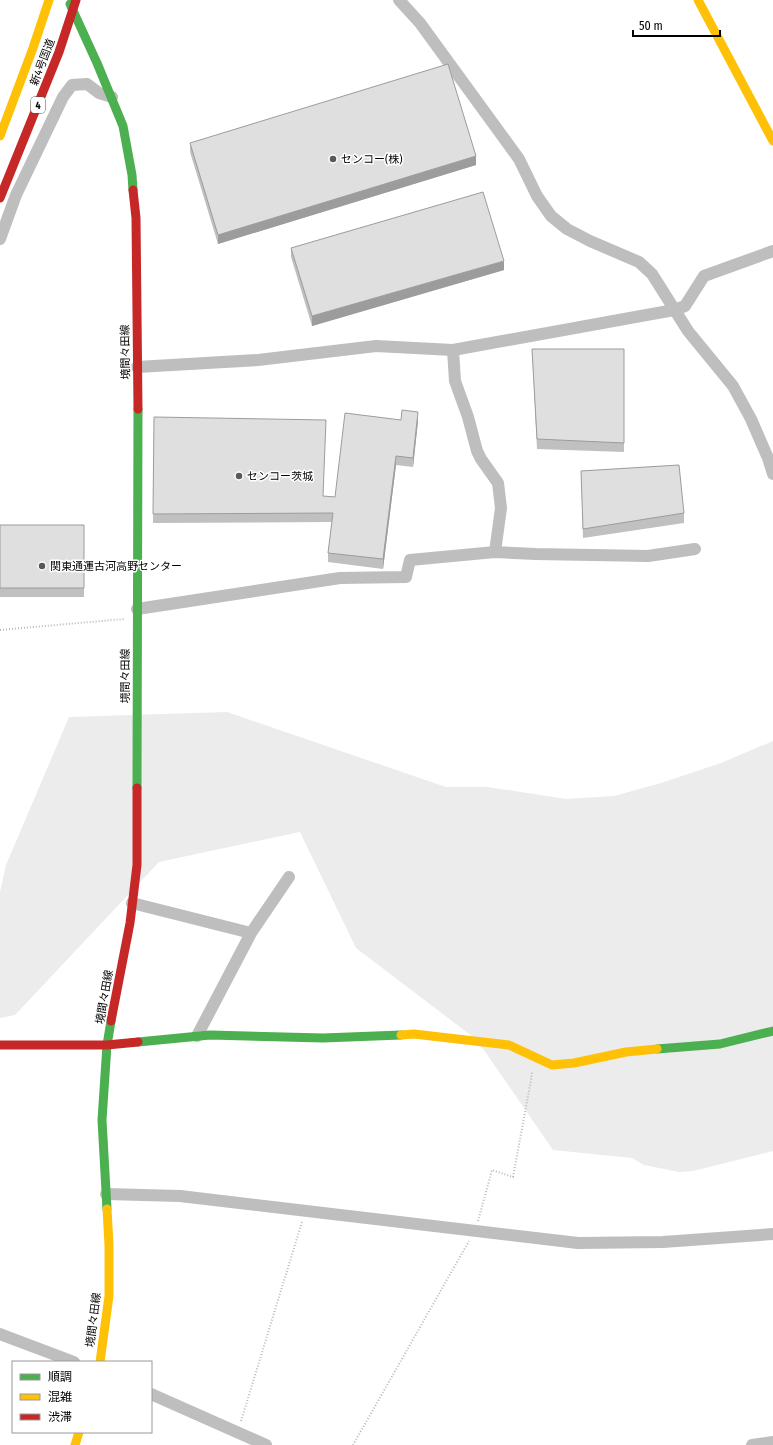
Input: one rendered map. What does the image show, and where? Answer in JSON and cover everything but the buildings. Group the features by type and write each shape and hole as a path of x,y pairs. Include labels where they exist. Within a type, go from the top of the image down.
{"main road":[{"name":"新4号国道","path":"0,136 33,48 49,0"},
{"name":"境間々田線","path":"68,0 112,97 123,126 132,175 136,218 137,865 130,923 108,1045 102,1120 109,1245 109,1296 100,1361"},
{"name":"新4号国道","path":"0,198 59,52 76,0"},
{"path":"698,0 773,141"},
{"path":"0,1045 108,1045 210,1035 323,1038 414,1034 509,1045 532,1057 552,1064 574,1063 626,1052 720,1044 773,1031"},
{"path":"75,1445 79,1433"}],"street":[{"path":"399,0 424,30 519,159 537,196 551,216 567,229 590,241 639,262 652,274 688,331 733,386 751,419 768,458 773,474"},
{"path":"0,239 16,195 34,155 63,97 72,85 87,84 99,93 112,97"},
{"path":"137,367 258,360 376,346 453,350 674,310 685,306 704,276 773,251"},
{"path":"453,350 455,381 468,417 477,451 480,459 498,483 501,508 495,552"},
{"path":"137,614 340,578 406,577 410,560 495,552 648,556 695,549"},
{"path":"197,1036 251,933 288,877"},
{"path":"132,903 251,933"},
{"path":"106,1194 180,1196 306,1210 393,1222 578,1242 663,1242 773,1234"},
{"path":"0,1334 71,1361"},
{"path":"152,1394 266,1445"},
{"path":"752,1445 773,1442"}],"path":[{"path":"0,630 137,614"},
{"path":"353,1445 475,1230 492,1170 513,1177 531,1080 532,1057"},
{"path":"237,1432 306,1210"}],"shaded area":[{"path":"227,712 446,787 488,787 566,799 614,796 661,783 721,763 773,741 773,1151 693,1171 679,1172 644,1165 632,1158 553,1150 477,1040 356,948 300,832 159,862 15,1015 0,1018 0,892 6,865 69,717"}],"traffic: fast":[{"path":"70,4 97,63 123,126 132,175 133,190"},
{"path":"137,788 138,409"},
{"path":"107,1209 102,1120 107,1045 111,1021"},
{"path":"657,1049 720,1044 773,1031"},
{"path":"138,1042 210,1035 323,1038 401,1035"}],"traffic: slow":[{"path":"0,136 33,48 49,0"},
{"path":"698,0 773,141"},
{"path":"401,1035 414,1034 509,1045 552,1065 574,1063 626,1052 657,1049"},
{"path":"100,1361 109,1296 107,1209"},
{"path":"75,1445 79,1433"}],"traffic: jam":[{"path":"0,198 59,52 76,0"},
{"path":"133,190 136,218 138,409"},
{"path":"111,1021 130,923 137,865 137,788"},
{"path":"0,1045 107,1045 138,1042"}],"place":[{"name":"センコー(株)","path":"333,159"},
{"name":"センコー茨城","path":"239,476"},
{"name":"関東通運古河高野センター","path":"42,566"}]}
